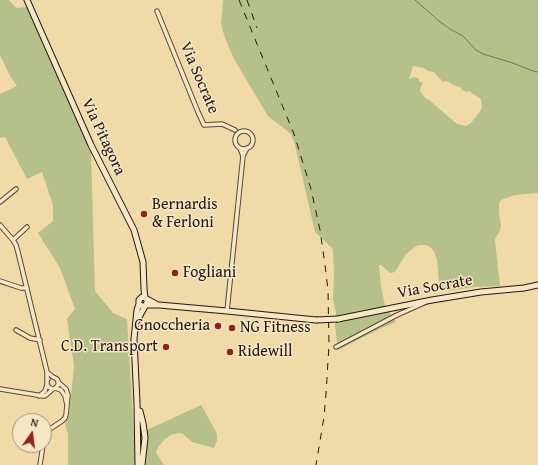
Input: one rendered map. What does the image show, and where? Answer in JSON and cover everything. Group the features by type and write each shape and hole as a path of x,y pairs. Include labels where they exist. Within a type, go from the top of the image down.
{"street":[{"name":"Via Pitagora","path":"27,0 91,145 134,230 144,262 145,301"},
{"name":"Via Socrate","path":"157,11 204,125 222,124 235,130"},
{"path":"138,465 134,339 139,300 159,305 227,311 243,156 253,141 251,134 247,131 235,130 236,144 240,148 243,156"},
{"path":"235,137 242,131"},
{"path":"240,148 247,148"},
{"path":"0,202 16,189"},
{"path":"0,225 16,245 40,340 47,372 47,383 50,388 61,390 65,396 67,406"},
{"path":"13,240 27,227"},
{"path":"0,281 21,288 27,288"},
{"name":"Via Socrate","path":"227,311 316,320 338,319 432,300 538,285"},
{"path":"336,347 397,315 432,300"},
{"path":"136,325 145,301"},
{"path":"16,330 30,338 40,340"},
{"path":"47,372 52,377 56,378 58,382 66,389 68,402 65,418 52,427"},
{"path":"39,396 45,391 49,378 52,377"},
{"path":"0,389 45,396 57,386 58,382"},
{"path":"137,403 145,435 142,465"},
{"path":"138,435 143,433 145,435"},
{"path":"138,442 143,444 145,443"},
{"path":"40,465 42,453"}],"green space":[{"path":"0,0 9,0 16,8 28,7 91,152 95,291 113,313 127,319 134,434 149,429 201,405 217,434 217,441 214,448 192,442 183,434 179,433 171,435 165,439 158,447 156,452 164,465 68,465 68,434 65,424 69,416 74,366 67,319 75,309 60,268 38,233 53,221 53,205 42,172 27,179 5,137 0,138 0,94 17,86 10,76 0,55"},
{"path":"223,0 538,0 538,193 515,195 501,200 499,203 501,225 500,231 495,240 500,286 474,287 448,291 443,289 439,283 437,260 434,251 429,246 416,246 406,254 395,272 390,273 379,265 385,306 396,322 338,350 335,326 336,312 333,300 333,249 315,232 295,145 291,134 268,116 234,59 221,24","holes":["413,66 424,68 428,71 434,72 443,82 449,82 460,87 463,91 469,91 481,99 481,110 471,123 466,126 457,124 425,98 420,91 423,83 415,77 409,79"]}],"waterway":[{"path":"415,0 439,21 463,36 476,50 483,54 538,72"}],"railway":[{"path":"239,0 294,134 311,189 320,230 328,290 329,345 324,417 316,465"},
{"path":"247,0 257,28"}],"place":[{"name":"Bernardis & Ferloni","path":"144,214"},
{"name":"Fogliani","path":"175,273"},
{"name":"Gnoccheria","path":"218,326"},
{"name":"NG Fitness","path":"232,328"},
{"name":"C.D. Transport","path":"166,347"},
{"name":"Ridewill","path":"230,352"}]}
